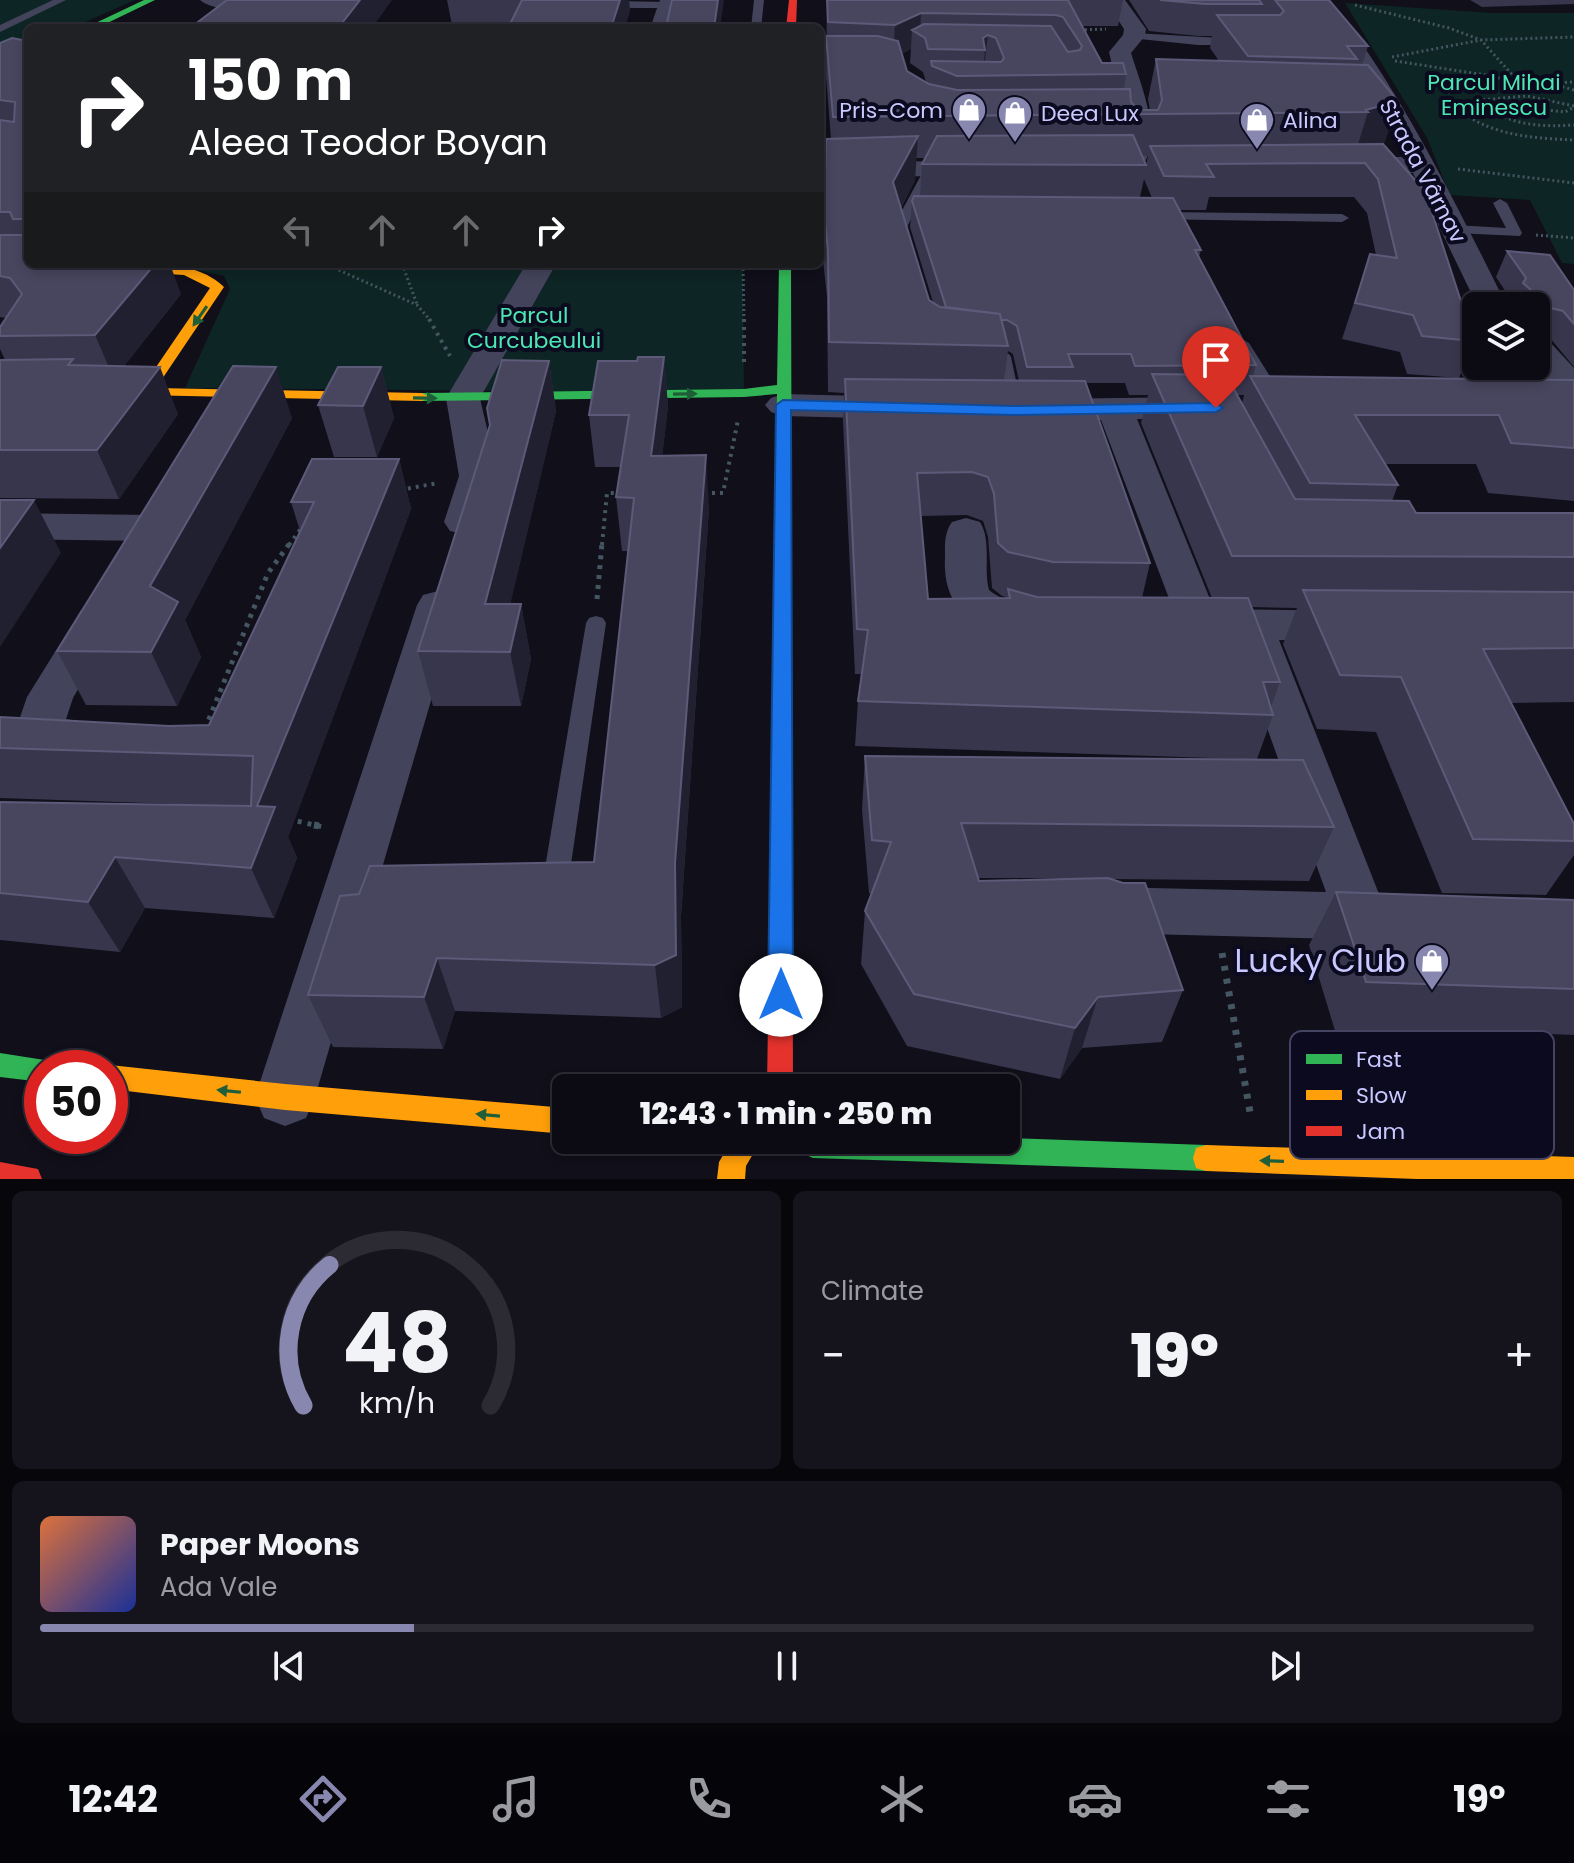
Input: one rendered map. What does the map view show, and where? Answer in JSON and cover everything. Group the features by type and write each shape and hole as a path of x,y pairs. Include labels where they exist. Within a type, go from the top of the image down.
{"main road":[{"path":"99,24 151,0"},
{"path":"791,24 793,0"},
{"path":"147,268 210,278 217,287 213,297 132,392 463,398 744,393 783,397"},
{"path":"780,1074 785,268"},
{"path":"0,1065 24,1068"},
{"path":"128,1079 285,1097 552,1120"},
{"path":"731,1179 733,1162 738,1154"},
{"path":"817,1154 825,1169"},
{"path":"980,1154 1178,1168 1259,1161 1574,1171"},
{"path":"0,1176 28,1179"}],"street":[{"path":"210,0 252,2"},
{"path":"1115,0 1135,32 1120,52 1139,93 1139,144 1132,174"},
{"name":"Strada Vârnav","path":"1319,0 1361,55 1378,100 1421,165 1485,292"},
{"path":"224,20 252,2"},
{"path":"662,24 669,2"},
{"path":"1108,120 1138,119"},
{"path":"1314,166 1421,165"},
{"path":"1099,168 1132,174 1161,167"},
{"path":"824,170 1007,169"},
{"path":"285,1097 368,881 370,823 478,476 463,398 539,268"},
{"path":"1550,372 1569,406"},
{"path":"211,435 236,395"},
{"path":"783,397 937,409"},
{"path":"1115,409 1198,624"},
{"path":"999,410 1291,411"},
{"path":"0,526 160,514 50,697 41,723 52,736 120,744"},
{"path":"966,531 964,585 978,604 996,616 1018,622 1060,624"},
{"path":"1152,624 1389,626"},
{"path":"1251,625 1361,916"},
{"path":"1107,910 1437,918"}],"lane":[{"path":"0,29 61,0"},
{"path":"560,0 583,5 669,2"},
{"path":"756,24 759,0"},
{"path":"0,14 27,16"},
{"path":"1135,32 1198,42 1254,42"},
{"path":"909,257 900,227 915,216 930,169"},
{"path":"1500,203 1515,233"},
{"path":"1145,204 1150,216 1342,218"},
{"path":"1455,229 1515,233"},
{"path":"1234,331 1291,411"},
{"path":"976,354 1003,357 999,410"},
{"path":"525,878 556,878 596,623"}],"path":[{"path":"1351,4 1449,28 1481,40 1515,79"},
{"path":"1078,30 1135,32"},
{"path":"1574,37 1481,40 1383,59 1505,78 1574,82"},
{"path":"1505,78 1462,83 1450,89 1447,98 1461,113 1492,128 1520,135 1574,140"},
{"path":"1544,82 1574,90"},
{"path":"1574,107 1550,98 1510,93 1480,100 1490,114 1514,121 1574,125"},
{"path":"1526,108 1565,112 1574,107"},
{"path":"1421,165 1574,183"},
{"path":"1515,233 1574,238"},
{"path":"334,268 417,305"},
{"path":"403,268 417,305 449,353 463,398"},
{"path":"694,493 723,493 744,393 743,268"},
{"path":"393,492 478,476"},
{"path":"596,623 607,493 636,493"},
{"path":"200,741 268,573 293,543 307,518"},
{"path":"281,818 320,827 370,823"},
{"path":"1215,912 1259,1161"}],"green space":[{"path":"0,0 135,0 81,24 24,24 24,49 0,60"},
{"name":"Parcul Mihai Eminescu","path":"1345,3 1492,13 1574,13 1574,264 1562,263 1530,200 1450,195 1427,138"},
{"name":"Parcul Curcubeului","path":"187,268 743,268 744,393 185,388 230,289 224,276"}],"building":[{"path":"227,0 360,0 341,24 195,24"},
{"path":"522,0 620,0 612,24 510,24"},
{"path":"672,0 718,0 715,24 667,24"},
{"path":"827,0 1068,0 1102,63 1123,63 1126,74 957,76 932,66 931,61 1001,62 1004,58 996,38 988,35 983,38 985,50 928,49 925,38 912,30 924,24 1051,26 1068,52 1080,50 1082,46 1063,17 1056,15 921,13 895,25 828,22"},
{"path":"1160,0 1259,0 1262,4 1205,4"},
{"path":"1275,0 1329,0 1368,46 1347,46 1357,59 1248,56 1217,15 1280,15 1284,11"},
{"path":"826,36 878,36 898,41 907,71 929,84 957,90 1130,89 1131,102 1138,110 1158,110 1162,100 1156,59 1368,65 1398,101 1366,110 1368,112 833,117"},
{"path":"12,38 24,40 24,219 13,219 10,212 0,212 0,120 14,122 15,102 0,100 0,43"},
{"path":"1133,135 1146,165 922,164 937,136"},
{"path":"918,136 893,182 929,300 940,307 1000,314 1008,346 829,342 828,250 824,213 826,139"},
{"path":"1383,144 1425,191 1462,304 1462,340 1422,336 1413,315 1355,303 1370,254 1397,258 1378,179 1365,163 1206,164 1214,177 1164,176 1150,146"},
{"path":"914,196 1173,198 1201,250 1195,250 1256,365 1135,366 1131,354 1068,354 1073,367 1027,367 1017,326 1001,320 1000,314 946,307 912,201"},
{"path":"0,235 24,235 24,268 152,268 95,335 0,336 0,327 22,294 10,278 0,276"},
{"path":"1507,251 1550,255 1574,290 1574,324 1563,311 1550,307 1550,292 1533,292 1523,283 1526,278"},
{"path":"638,357 664,357 651,456 706,455 675,863 676,955 655,965 437,958 424,997 308,995 340,896 359,894 370,866 594,862 634,498 616,497 629,415 589,415 598,361 637,361"},
{"path":"73,359 68,365 160,367 97,450 0,450 0,360"},
{"path":"502,360 549,361 485,604 521,604 510,652 418,651 490,425 487,408"},
{"path":"233,366 276,367 150,586 178,602 151,652 57,651"},
{"path":"338,367 381,367 363,406 318,405"},
{"path":"1152,374 1226,375 1295,499 1409,501 1416,513 1574,513 1574,557 1232,556"},
{"path":"1250,376 1574,380 1574,448 1511,443 1499,415 1355,415 1398,485 1310,483"},
{"path":"845,379 1085,381 1150,563 1053,562 1008,552 998,543 994,494 988,477 972,472 917,473 928,599 1010,598 1008,589 1037,597 1248,598 1280,682 1263,682 1273,715 858,701 868,630 857,629"},
{"path":"312,459 399,459 257,806 275,807 251,868 115,857 88,902 0,893 0,802 251,806 253,756 0,748 0,717 169,726 209,725 314,502 291,502"},
{"path":"0,500 34,500 0,548"},
{"path":"1303,590 1574,592 1574,648 1483,649 1574,824 1574,841 1473,839 1401,677 1340,675"},
{"path":"865,756 1303,760 1334,827 961,823 979,881 1108,878 1123,883 1145,883 1183,990 1098,997 1075,1028 914,994 865,911 891,842 872,840"},
{"path":"1336,892 1574,900 1574,989 1366,982"}],"traffic: fast":[{"path":"99,24 151,0"},
{"path":"783,612 785,268"},
{"path":"422,397 744,393 783,389"},
{"path":"0,1065 24,1068"},
{"path":"1020,1152 1206,1158"}],"traffic: slow":[{"path":"127,268 186,272 217,287 146,392 422,397"},
{"path":"128,1079 285,1097 552,1120"},
{"path":"731,1179 733,1162 738,1154"},
{"path":"1206,1158 1574,1171"}],"traffic: jam":[{"path":"791,24 793,0"},
{"path":"780,1074 783,612"},
{"path":"0,1176 28,1179"}],"place":[{"name":"Pris-Com","path":"969,141"},
{"name":"Deea Lux","path":"1015,144"},
{"name":"Alina","path":"1257,151"},
{"name":"Lucky Club","path":"1432,992"}],"route":[{"path":"781,995 783,405 1015,411 1216,408"}]}
